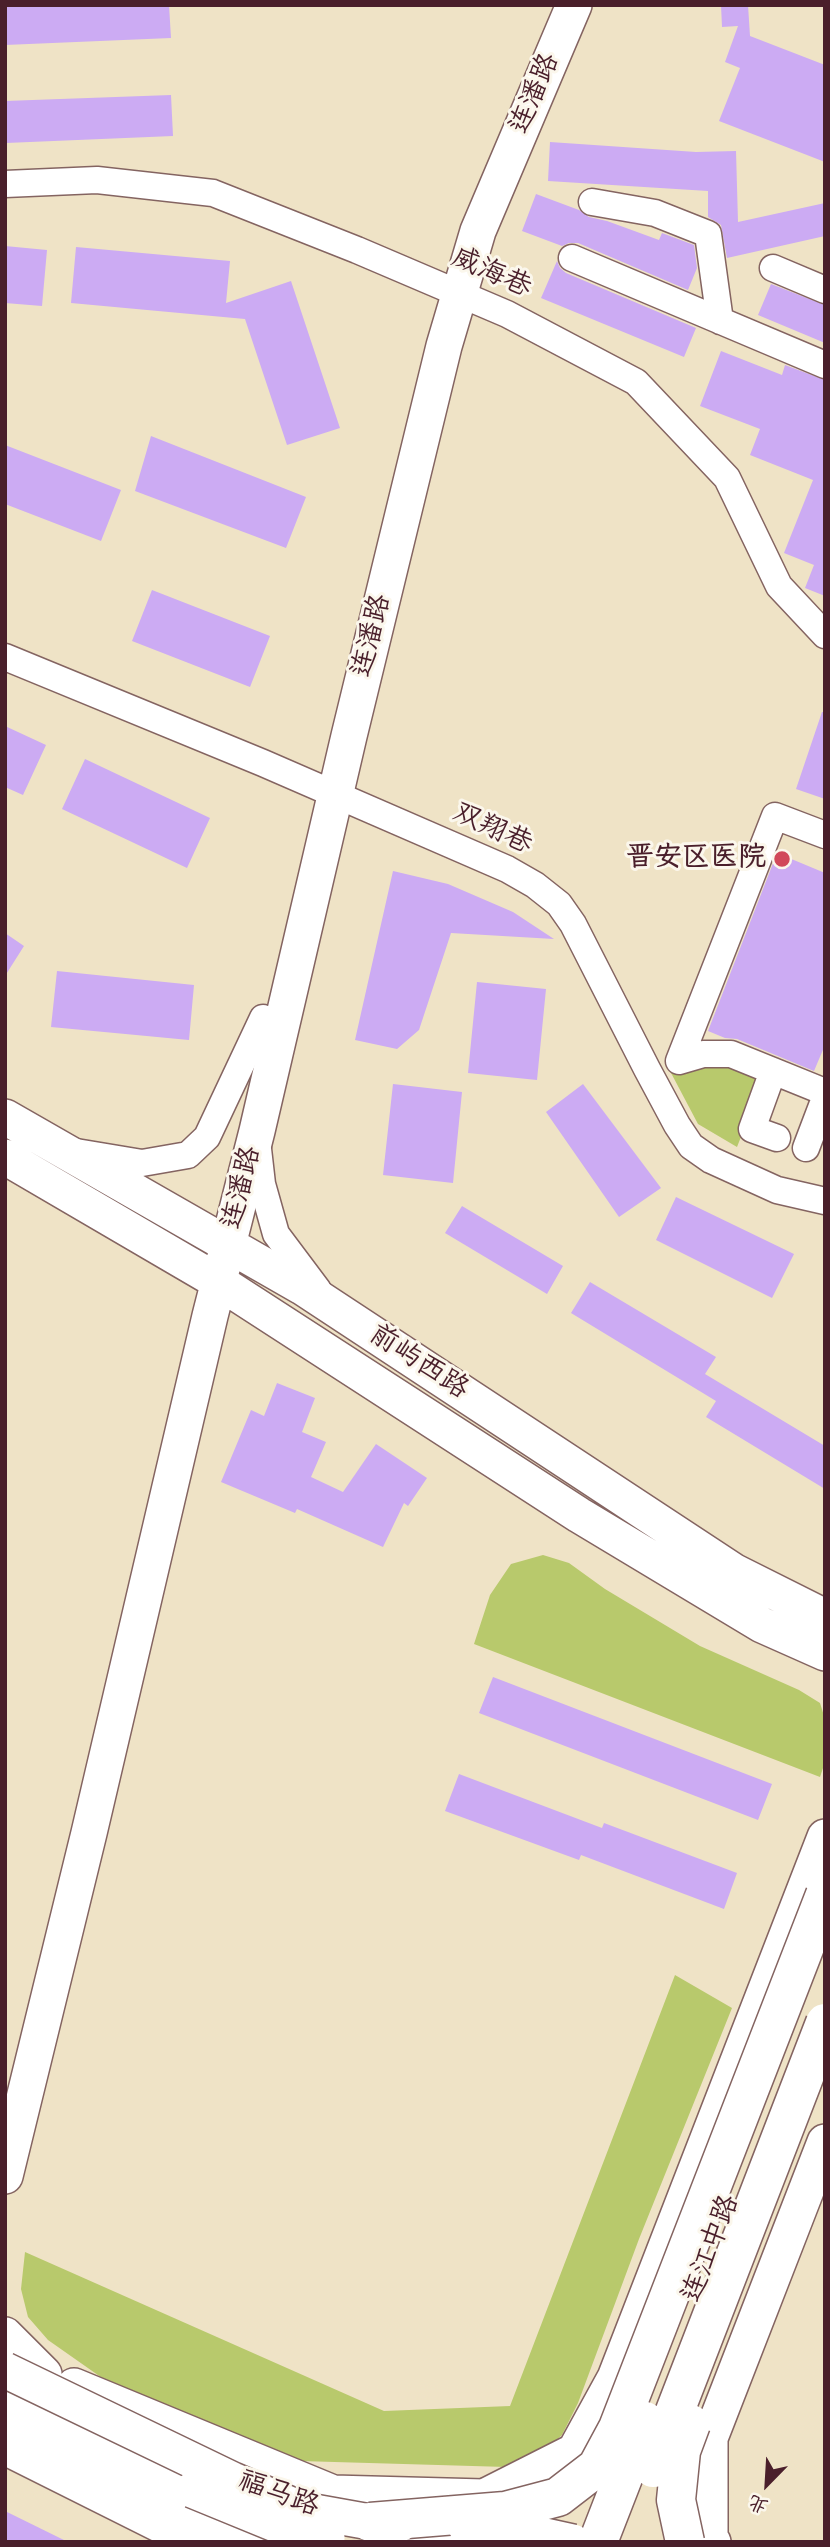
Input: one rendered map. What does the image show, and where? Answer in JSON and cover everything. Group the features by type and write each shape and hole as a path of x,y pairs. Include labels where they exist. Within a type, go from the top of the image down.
{"highway":[{"path":"355,2535 505,2511 558,2497 597,2467 618,2428 825,1895"},
{"name":"连江中路","path":"598,2542 825,1956"},
{"name":"连江中路","path":"624,2542 825,2023"},
{"path":"685,2542 677,2500 681,2451 825,2083"},
{"path":"5,2421 247,2542"}],"main road":[{"name":"连潘路","path":"211,1277 263,1018 326,791 449,290 468,200 554,5"},
{"name":"连潘路","path":"449,290 486,211 574,5"},
{"name":"连潘路","path":"220,1241 257,1131 326,791"},
{"name":"前屿西路","path":"5,1117 333,1307 735,1572 825,1617"},
{"name":"前屿西路","path":"5,1157 211,1277 579,1515 762,1625 825,1653"},
{"path":"5,2097 211,1277"},
{"path":"5,2176 89,1833 211,1277"},
{"path":"552,2542 825,1837"},
{"path":"664,2542 710,2438 825,2142"},
{"path":"5,2335 44,2374"},
{"path":"5,2356 333,2493 484,2497 575,2451 615,2378"},
{"name":"福马路","path":"5,2370 233,2480 355,2535"},
{"name":"福马路","path":"5,2400 192,2490 297,2533 426,2534 500,2526 573,2542"},
{"path":"710,2438 710,2538 713,2542"},
{"path":"5,2447 195,2542"},
{"path":"320,2488 355,2535"}],"street":[{"name":"威海巷","path":"5,184 97,180 213,193 507,314 636,382 727,478 779,586 825,635"},
{"path":"592,202 655,213 708,234 720,321"},
{"path":"572,258 825,365"},
{"path":"773,268 825,290"},
{"name":"双翔巷","path":"5,657 326,791 526,879 552,898 566,913 677,1125 691,1146 711,1160 777,1190 825,1200"},
{"path":"825,835 775,816 679,1061 704,1054 731,1054 825,1091"},
{"path":"61,1149 142,1163 188,1155 207,1137 263,1018"},
{"path":"773,1071 752,1129 777,1138"},
{"path":"806,1148 825,1098"},
{"path":"257,1131 262,1184 276,1234 333,1307"}],"green space":[{"path":"730,1061 764,1078 737,1147 698,1124 670,1071"},
{"path":"543,1555 569,1563 605,1589 700,1646 799,1690 820,1703 825,1719 825,1762 820,1777 474,1644 490,1595 511,1564"},
{"path":"675,1975 732,2008 639,2239 578,2403 562,2435 549,2447 507,2467 300,2461 105,2380 48,2340 28,2317 21,2289 25,2252 384,2411 510,2406"}],"building":[{"path":"5,5 169,5 171,38 5,45"},
{"path":"721,5 748,5 750,36 825,65 825,162 719,121 740,68 725,62 738,26 722,27"},
{"path":"171,95 173,136 6,143 5,101"},
{"path":"550,142 696,152 736,151 738,222 825,203 825,236 727,258 721,225 708,217 708,191 548,181"},
{"path":"536,194 579,210 589,217 659,240 662,233 694,245 697,268 688,290 578,243 562,246 522,231"},
{"path":"5,246 47,250 42,306 5,303"},
{"path":"76,247 230,261 226,303 291,281 340,428 287,445 245,319 71,303"},
{"path":"557,261 566,273 696,328 684,357 541,298"},
{"path":"771,284 825,305 825,343 758,315"},
{"path":"721,351 782,375 785,365 825,380 825,596 805,588 814,565 784,553 813,480 750,455 760,429 700,406"},
{"path":"151,436 306,497 286,548 135,491"},
{"path":"5,445 121,490 101,541 5,504"},
{"path":"152,590 270,636 250,687 132,641"},
{"path":"822,712 825,712 825,799 796,789"},
{"path":"5,726 46,745 23,795 5,787"},
{"path":"85,759 210,818 187,868 62,809"},
{"path":"777,853 825,873 825,1045 814,1071 737,1039 725,1038 708,1031"},
{"path":"393,871 448,884 513,912 554,939 451,933 419,1030 397,1049 355,1040"},
{"path":"5,933 24,946 5,976"},
{"path":"57,971 194,985 189,1040 51,1027"},
{"path":"477,982 546,989 537,1080 468,1073"},
{"path":"393,1084 462,1092 453,1183 383,1175"},
{"path":"583,1084 661,1188 619,1217 546,1112"},
{"path":"676,1197 794,1254 772,1298 656,1240"},
{"path":"462,1206 563,1266 547,1294 445,1233"},
{"path":"590,1282 716,1357 705,1374 825,1446 825,1489 706,1417 716,1401 571,1313"},
{"path":"277,1383 315,1398 302,1432 326,1442 311,1477 343,1492 376,1444 427,1478 408,1506 404,1503 383,1547 297,1509 295,1513 221,1482 251,1410 264,1416"},
{"path":"493,1677 772,1784 758,1820 479,1713"},
{"path":"459,1774 602,1828 604,1823 737,1873 724,1909 581,1855 579,1860 445,1811"},
{"path":"5,2511 68,2542 5,2542"}],"place":[{"name":"晋安区医院","path":"782,859"}]}
